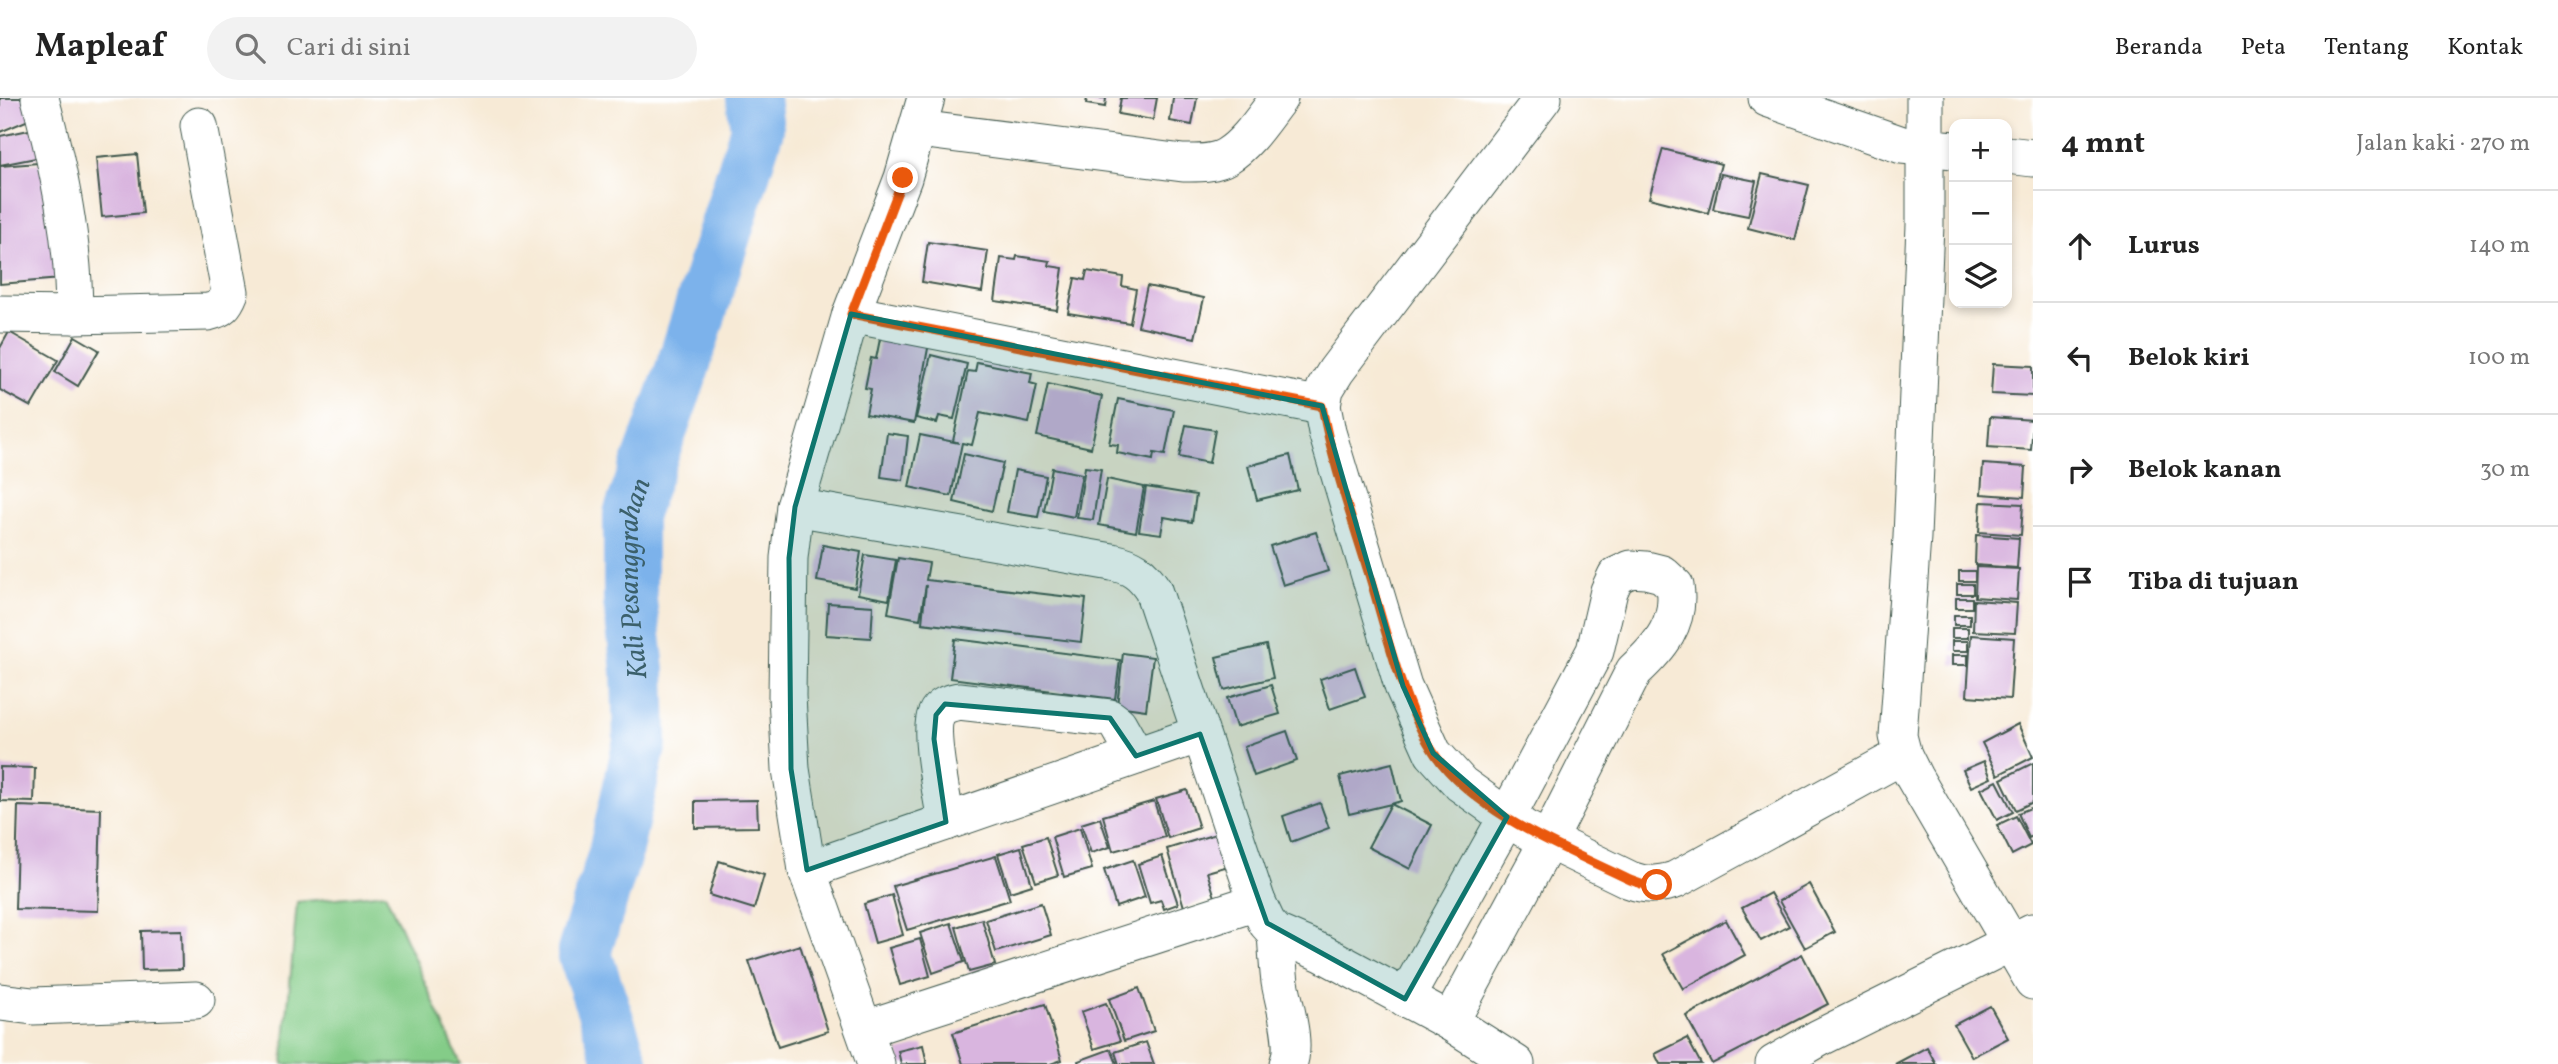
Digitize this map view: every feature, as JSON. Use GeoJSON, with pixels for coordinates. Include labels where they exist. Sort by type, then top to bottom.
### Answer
{"type":"FeatureCollection","features":[{"type":"Feature","properties":{"kind":"street"},"geometry":{"type":"LineString","coordinates":[[40,98],[72,243],[74,315]]}},
{"type":"Feature","properties":{"kind":"street"},"geometry":{"type":"LineString","coordinates":[[876,1064],[807,870],[791,769],[786,696],[789,558],[795,507],[851,314],[903,178],[923,114],[1183,163],[1207,163],[1226,157],[1242,144],[1279,98]]}},
{"type":"Feature","properties":{"kind":"street"},"geometry":{"type":"LineString","coordinates":[[1543,98],[1336,371],[1325,390],[1322,406],[1342,486],[1413,711],[1433,753],[1447,771],[1507,817],[1548,841],[1630,880],[1657,885],[1675,880],[1903,755]]}},
{"type":"Feature","properties":{"kind":"street"},"geometry":{"type":"LineString","coordinates":[[1767,98],[1902,145],[1940,149]]}},
{"type":"Feature","properties":{"kind":"street"},"geometry":{"type":"LineString","coordinates":[[1925,98],[1940,149],[1898,736],[1903,755],[1914,777],[2022,937],[2033,981]]}},
{"type":"Feature","properties":{"kind":"street"},"geometry":{"type":"LineString","coordinates":[[0,314],[208,312],[218,310],[226,304],[230,292],[199,126]]}},
{"type":"Feature","properties":{"kind":"street"},"geometry":{"type":"LineString","coordinates":[[2012,156],[2033,158]]}},
{"type":"Feature","properties":{"kind":"street"},"geometry":{"type":"LineString","coordinates":[[851,314],[1322,406]]}},
{"type":"Feature","properties":{"kind":"street"},"geometry":{"type":"LineString","coordinates":[[795,507],[1129,566],[1139,572],[1153,590],[1257,902],[1267,923],[1276,933],[1322,953],[1450,1023],[1516,1064]]}},
{"type":"Feature","properties":{"kind":"street"},"geometry":{"type":"LineString","coordinates":[[1405,999],[1507,817],[1595,651],[1609,591],[1616,576],[1631,569],[1662,574],[1675,586],[1677,600],[1670,629],[1661,644],[1634,671],[1548,841],[1450,1023]]}},
{"type":"Feature","properties":{"kind":"street"},"geometry":{"type":"LineString","coordinates":[[1595,651],[1623,669],[1634,671]]}},
{"type":"Feature","properties":{"kind":"street"},"geometry":{"type":"LineString","coordinates":[[946,822],[934,739],[936,715],[945,704],[959,701],[1110,718],[1124,732],[1136,756]]}},
{"type":"Feature","properties":{"kind":"street"},"geometry":{"type":"LineString","coordinates":[[807,870],[1200,734]]}},
{"type":"Feature","properties":{"kind":"street"},"geometry":{"type":"LineString","coordinates":[[865,1029],[1257,902]]}},
{"type":"Feature","properties":{"kind":"street"},"geometry":{"type":"LineString","coordinates":[[1276,933],[1280,983],[1291,1039],[1288,1064]]}},
{"type":"Feature","properties":{"kind":"street"},"geometry":{"type":"LineString","coordinates":[[1774,1064],[1826,1051],[2022,937]]}},
{"type":"Feature","properties":{"kind":"street"},"geometry":{"type":"LineString","coordinates":[[0,1002],[33,1006],[195,1000]]}},
{"type":"Feature","properties":{"kind":"highlighted area"},"geometry":{"type":"Polygon","coordinates":[[[851,314],[1322,406],[1403,686],[1433,753],[1507,817],[1405,999],[1267,923],[1200,734],[1136,756],[1110,718],[945,704],[936,715],[934,739],[946,822],[807,870],[791,769],[789,558],[795,507],[851,314]]]}},
{"type":"Feature","properties":{"kind":"green space"},"geometry":{"type":"Polygon","coordinates":[[[385,893],[461,1064],[283,1064],[297,902],[385,893]]]}},
{"type":"Feature","properties":{"kind":"building"},"geometry":{"type":"Polygon","coordinates":[[[0,98],[36,98],[43,114],[0,132],[0,98]]]}},
{"type":"Feature","properties":{"kind":"building"},"geometry":{"type":"Polygon","coordinates":[[[1087,98],[1106,98],[1105,107],[1086,104],[1087,98]]]}},
{"type":"Feature","properties":{"kind":"building"},"geometry":{"type":"Polygon","coordinates":[[[1121,98],[1157,98],[1153,120],[1118,114],[1121,98]]]}},
{"type":"Feature","properties":{"kind":"building"},"geometry":{"type":"Polygon","coordinates":[[[1173,98],[1197,98],[1192,125],[1170,121],[1173,98]]]}},
{"type":"Feature","properties":{"kind":"building"},"geometry":{"type":"Polygon","coordinates":[[[34,129],[41,157],[0,165],[0,136],[34,129]]]}},
{"type":"Feature","properties":{"kind":"building"},"geometry":{"type":"Polygon","coordinates":[[[1663,149],[1721,164],[1708,213],[1649,198],[1663,149]]]}},
{"type":"Feature","properties":{"kind":"building"},"geometry":{"type":"Polygon","coordinates":[[[137,154],[143,213],[102,217],[96,158],[137,154]]]}},
{"type":"Feature","properties":{"kind":"building"},"geometry":{"type":"Polygon","coordinates":[[[51,162],[61,279],[0,284],[0,166],[51,162]]]}},
{"type":"Feature","properties":{"kind":"building"},"geometry":{"type":"Polygon","coordinates":[[[1721,174],[1756,181],[1748,216],[1713,209],[1721,174]]]}},
{"type":"Feature","properties":{"kind":"building"},"geometry":{"type":"Polygon","coordinates":[[[1762,174],[1809,185],[1795,240],[1748,228],[1762,174]]]}},
{"type":"Feature","properties":{"kind":"building"},"geometry":{"type":"Polygon","coordinates":[[[928,242],[988,251],[982,292],[922,282],[928,242]]]}},
{"type":"Feature","properties":{"kind":"building"},"geometry":{"type":"Polygon","coordinates":[[[1017,256],[1050,261],[1049,266],[1063,268],[1057,310],[995,301],[1001,258],[1016,260],[1017,256]]]}},
{"type":"Feature","properties":{"kind":"building"},"geometry":{"type":"Polygon","coordinates":[[[1087,271],[1123,277],[1122,286],[1136,289],[1130,323],[1068,313],[1075,278],[1085,280],[1087,271]]]}},
{"type":"Feature","properties":{"kind":"building"},"geometry":{"type":"Polygon","coordinates":[[[1147,286],[1204,298],[1195,338],[1138,326],[1147,286]]]}},
{"type":"Feature","properties":{"kind":"building"},"geometry":{"type":"Polygon","coordinates":[[[9,332],[58,360],[31,407],[0,390],[0,348],[9,332]]]}},
{"type":"Feature","properties":{"kind":"building"},"geometry":{"type":"Polygon","coordinates":[[[881,334],[929,343],[914,423],[866,414],[871,389],[865,388],[871,358],[876,359],[881,334]]]}},
{"type":"Feature","properties":{"kind":"building"},"geometry":{"type":"Polygon","coordinates":[[[75,336],[99,350],[78,386],[55,372],[75,336]]]}},
{"type":"Feature","properties":{"kind":"building"},"geometry":{"type":"Polygon","coordinates":[[[931,355],[967,364],[954,419],[939,416],[937,423],[916,418],[931,355]]]}},
{"type":"Feature","properties":{"kind":"building"},"geometry":{"type":"Polygon","coordinates":[[[977,362],[1032,373],[1030,383],[1037,385],[1029,423],[980,413],[972,445],[962,443],[951,496],[909,487],[920,435],[959,443],[953,441],[968,371],[975,372],[977,362]]]}},
{"type":"Feature","properties":{"kind":"building"},"geometry":{"type":"Polygon","coordinates":[[[1993,364],[2033,366],[2033,396],[1991,394],[1993,364]]]}},
{"type":"Feature","properties":{"kind":"building"},"geometry":{"type":"Polygon","coordinates":[[[1048,384],[1102,396],[1091,448],[1037,436],[1048,384]]]}},
{"type":"Feature","properties":{"kind":"building"},"geometry":{"type":"Polygon","coordinates":[[[1118,399],[1174,410],[1165,455],[1154,453],[1153,460],[1117,453],[1118,445],[1109,444],[1118,399]]]}},
{"type":"Feature","properties":{"kind":"building"},"geometry":{"type":"Polygon","coordinates":[[[1990,417],[2033,420],[2031,450],[1988,447],[1990,417]]]}},
{"type":"Feature","properties":{"kind":"building"},"geometry":{"type":"Polygon","coordinates":[[[1186,425],[1215,430],[1209,463],[1179,457],[1186,425]]]}},
{"type":"Feature","properties":{"kind":"building"},"geometry":{"type":"Polygon","coordinates":[[[887,433],[908,436],[903,480],[881,477],[887,433]]]}},
{"type":"Feature","properties":{"kind":"building"},"geometry":{"type":"Polygon","coordinates":[[[964,454],[1003,463],[992,511],[954,502],[964,454]]]}},
{"type":"Feature","properties":{"kind":"building"},"geometry":{"type":"Polygon","coordinates":[[[1290,455],[1298,490],[1257,500],[1248,466],[1290,455]]]}},
{"type":"Feature","properties":{"kind":"building"},"geometry":{"type":"Polygon","coordinates":[[[1983,464],[2026,467],[2024,497],[1981,494],[1983,464]]]}},
{"type":"Feature","properties":{"kind":"building"},"geometry":{"type":"Polygon","coordinates":[[[1085,467],[1101,469],[1093,520],[1077,518],[1085,467]]]}},
{"type":"Feature","properties":{"kind":"building"},"geometry":{"type":"Polygon","coordinates":[[[1052,468],[1082,474],[1074,517],[1044,511],[1052,468]]]}},
{"type":"Feature","properties":{"kind":"building"},"geometry":{"type":"Polygon","coordinates":[[[1015,470],[1046,476],[1038,517],[1007,512],[1015,470]]]}},
{"type":"Feature","properties":{"kind":"building"},"geometry":{"type":"Polygon","coordinates":[[[1107,479],[1144,487],[1136,532],[1099,525],[1107,479]]]}},
{"type":"Feature","properties":{"kind":"building"},"geometry":{"type":"Polygon","coordinates":[[[1146,487],[1196,495],[1192,522],[1164,517],[1161,534],[1139,531],[1146,487]]]}},
{"type":"Feature","properties":{"kind":"building"},"geometry":{"type":"Polygon","coordinates":[[[1981,502],[2023,504],[2021,535],[1979,532],[1981,502]]]}},
{"type":"Feature","properties":{"kind":"building"},"geometry":{"type":"Polygon","coordinates":[[[1316,532],[1328,571],[1283,585],[1270,546],[1316,532]]]}},
{"type":"Feature","properties":{"kind":"building"},"geometry":{"type":"Polygon","coordinates":[[[1976,535],[2019,538],[2017,568],[1975,565],[1976,535]]]}},
{"type":"Feature","properties":{"kind":"building"},"geometry":{"type":"Polygon","coordinates":[[[823,545],[861,552],[855,588],[817,581],[823,545]]]}},
{"type":"Feature","properties":{"kind":"building"},"geometry":{"type":"Polygon","coordinates":[[[865,555],[896,560],[889,600],[858,594],[865,555]]]}},
{"type":"Feature","properties":{"kind":"building"},"geometry":{"type":"Polygon","coordinates":[[[898,558],[929,563],[926,580],[1086,599],[1081,642],[922,623],[926,585],[920,619],[888,613],[898,558]]]}},
{"type":"Feature","properties":{"kind":"building"},"geometry":{"type":"Polygon","coordinates":[[[1976,567],[2019,569],[2017,600],[1975,597],[1976,567]]]}},
{"type":"Feature","properties":{"kind":"building"},"geometry":{"type":"Polygon","coordinates":[[[1959,571],[1975,571],[1975,581],[1959,581],[1959,571]]]}},
{"type":"Feature","properties":{"kind":"building"},"geometry":{"type":"Polygon","coordinates":[[[1957,584],[1973,584],[1973,594],[1957,594],[1957,584]]]}},
{"type":"Feature","properties":{"kind":"building"},"geometry":{"type":"Polygon","coordinates":[[[1956,598],[1972,598],[1972,608],[1956,608],[1956,598]]]}},
{"type":"Feature","properties":{"kind":"building"},"geometry":{"type":"Polygon","coordinates":[[[1974,600],[2017,603],[2015,633],[1973,631],[1974,600]]]}},
{"type":"Feature","properties":{"kind":"building"},"geometry":{"type":"Polygon","coordinates":[[[828,603],[873,606],[871,638],[826,635],[828,603]]]}},
{"type":"Feature","properties":{"kind":"building"},"geometry":{"type":"Polygon","coordinates":[[[1954,615],[1970,615],[1970,625],[1954,625],[1954,615]]]}},
{"type":"Feature","properties":{"kind":"building"},"geometry":{"type":"Polygon","coordinates":[[[1952,628],[1968,628],[1968,638],[1952,638],[1952,628]]]}},
{"type":"Feature","properties":{"kind":"building"},"geometry":{"type":"Polygon","coordinates":[[[1971,635],[2014,638],[2010,699],[1967,696],[1971,635]]]}},
{"type":"Feature","properties":{"kind":"building"},"geometry":{"type":"Polygon","coordinates":[[[955,639],[1120,660],[1115,699],[950,678],[955,639]]]}},
{"type":"Feature","properties":{"kind":"building"},"geometry":{"type":"Polygon","coordinates":[[[1952,641],[1968,641],[1968,651],[1952,651],[1952,641]]]}},
{"type":"Feature","properties":{"kind":"building"},"geometry":{"type":"Polygon","coordinates":[[[1266,645],[1273,678],[1224,690],[1216,657],[1266,645]]]}},
{"type":"Feature","properties":{"kind":"building"},"geometry":{"type":"Polygon","coordinates":[[[1123,653],[1153,657],[1146,710],[1117,706],[1123,653]]]}},
{"type":"Feature","properties":{"kind":"building"},"geometry":{"type":"Polygon","coordinates":[[[1952,655],[1968,655],[1968,665],[1952,665],[1952,655]]]}},
{"type":"Feature","properties":{"kind":"building"},"geometry":{"type":"Polygon","coordinates":[[[1355,667],[1365,697],[1330,709],[1320,679],[1355,667]]]}},
{"type":"Feature","properties":{"kind":"building"},"geometry":{"type":"Polygon","coordinates":[[[1271,685],[1280,714],[1236,727],[1227,698],[1271,685]]]}},
{"type":"Feature","properties":{"kind":"building"},"geometry":{"type":"Polygon","coordinates":[[[2018,724],[2033,757],[1998,775],[1982,743],[2018,724]]]}},
{"type":"Feature","properties":{"kind":"building"},"geometry":{"type":"Polygon","coordinates":[[[1287,731],[1297,761],[1254,776],[1244,746],[1287,731]]]}},
{"type":"Feature","properties":{"kind":"building"},"geometry":{"type":"Polygon","coordinates":[[[1984,761],[1991,778],[1971,787],[1963,770],[1984,761]]]}},
{"type":"Feature","properties":{"kind":"building"},"geometry":{"type":"Polygon","coordinates":[[[1392,763],[1401,801],[1349,814],[1340,776],[1392,763]]]}},
{"type":"Feature","properties":{"kind":"building"},"geometry":{"type":"Polygon","coordinates":[[[2033,763],[2033,802],[2016,810],[2001,779],[2033,763]]]}},
{"type":"Feature","properties":{"kind":"building"},"geometry":{"type":"Polygon","coordinates":[[[0,767],[35,768],[34,802],[0,801],[0,767]]]}},
{"type":"Feature","properties":{"kind":"building"},"geometry":{"type":"Polygon","coordinates":[[[1997,781],[2013,812],[1997,820],[1981,789],[1997,781]]]}},
{"type":"Feature","properties":{"kind":"building"},"geometry":{"type":"Polygon","coordinates":[[[1187,790],[1199,828],[1168,838],[1156,799],[1187,790]]]}},
{"type":"Feature","properties":{"kind":"building"},"geometry":{"type":"Polygon","coordinates":[[[757,800],[758,827],[695,828],[695,801],[757,800]]]}},
{"type":"Feature","properties":{"kind":"building"},"geometry":{"type":"Polygon","coordinates":[[[1154,801],[1165,837],[1113,851],[1103,816],[1154,801]]]}},
{"type":"Feature","properties":{"kind":"building"},"geometry":{"type":"Polygon","coordinates":[[[1320,803],[1329,828],[1291,842],[1283,816],[1320,803]]]}},
{"type":"Feature","properties":{"kind":"building"},"geometry":{"type":"Polygon","coordinates":[[[1391,804],[1432,825],[1410,869],[1368,847],[1391,804]]]}},
{"type":"Feature","properties":{"kind":"building"},"geometry":{"type":"Polygon","coordinates":[[[18,806],[101,809],[98,911],[15,909],[18,806]]]}},
{"type":"Feature","properties":{"kind":"building"},"geometry":{"type":"Polygon","coordinates":[[[2033,807],[2033,836],[2029,838],[2018,813],[2033,807]]]}},
{"type":"Feature","properties":{"kind":"building"},"geometry":{"type":"Polygon","coordinates":[[[2016,816],[2031,845],[2012,855],[1997,825],[2016,816]]]}},
{"type":"Feature","properties":{"kind":"building"},"geometry":{"type":"Polygon","coordinates":[[[1100,818],[1110,847],[1091,853],[1081,824],[1100,818]]]}},
{"type":"Feature","properties":{"kind":"building"},"geometry":{"type":"Polygon","coordinates":[[[1080,828],[1092,869],[1064,877],[1052,837],[1080,828]]]}},
{"type":"Feature","properties":{"kind":"building"},"geometry":{"type":"Polygon","coordinates":[[[1222,832],[1232,865],[1207,872],[1215,897],[1184,907],[1167,849],[1222,832]]]}},
{"type":"Feature","properties":{"kind":"building"},"geometry":{"type":"Polygon","coordinates":[[[1046,837],[1058,875],[1036,882],[1023,844],[1046,837]]]}},
{"type":"Feature","properties":{"kind":"building"},"geometry":{"type":"Polygon","coordinates":[[[1021,847],[1032,885],[1010,892],[998,854],[1021,847]]]}},
{"type":"Feature","properties":{"kind":"building"},"geometry":{"type":"Polygon","coordinates":[[[996,856],[1010,900],[907,930],[893,886],[996,856]]]}},
{"type":"Feature","properties":{"kind":"building"},"geometry":{"type":"Polygon","coordinates":[[[1162,856],[1178,904],[1164,909],[1161,900],[1150,903],[1138,864],[1162,856]]]}},
{"type":"Feature","properties":{"kind":"building"},"geometry":{"type":"Polygon","coordinates":[[[1133,860],[1145,897],[1116,907],[1104,870],[1133,860]]]}},
{"type":"Feature","properties":{"kind":"building"},"geometry":{"type":"Polygon","coordinates":[[[719,861],[764,875],[754,909],[709,895],[719,861]]]}},
{"type":"Feature","properties":{"kind":"building"},"geometry":{"type":"Polygon","coordinates":[[[1809,884],[1835,932],[1805,948],[1779,901],[1809,884]]]}},
{"type":"Feature","properties":{"kind":"building"},"geometry":{"type":"Polygon","coordinates":[[[1770,893],[1789,926],[1761,941],[1742,908],[1770,893]]]}},
{"type":"Feature","properties":{"kind":"building"},"geometry":{"type":"Polygon","coordinates":[[[892,895],[903,935],[875,943],[864,904],[892,895]]]}},
{"type":"Feature","properties":{"kind":"building"},"geometry":{"type":"Polygon","coordinates":[[[1041,903],[1051,935],[996,952],[986,920],[1041,903]]]}},
{"type":"Feature","properties":{"kind":"building"},"geometry":{"type":"Polygon","coordinates":[[[982,919],[995,965],[969,972],[956,927],[982,919]]]}},
{"type":"Feature","properties":{"kind":"building"},"geometry":{"type":"Polygon","coordinates":[[[1726,920],[1745,955],[1683,989],[1663,954],[1726,920]]]}},
{"type":"Feature","properties":{"kind":"building"},"geometry":{"type":"Polygon","coordinates":[[[951,923],[964,962],[933,973],[920,933],[951,923]]]}},
{"type":"Feature","properties":{"kind":"building"},"geometry":{"type":"Polygon","coordinates":[[[181,930],[182,969],[142,970],[141,931],[181,930]]]}},
{"type":"Feature","properties":{"kind":"building"},"geometry":{"type":"Polygon","coordinates":[[[920,939],[930,976],[900,985],[889,948],[920,939]]]}},
{"type":"Feature","properties":{"kind":"building"},"geometry":{"type":"Polygon","coordinates":[[[800,945],[828,1031],[778,1047],[749,961],[800,945]]]}},
{"type":"Feature","properties":{"kind":"building"},"geometry":{"type":"Polygon","coordinates":[[[1802,954],[1828,1004],[1712,1064],[1686,1016],[1802,954]]]}},
{"type":"Feature","properties":{"kind":"building"},"geometry":{"type":"Polygon","coordinates":[[[1139,988],[1154,1031],[1124,1041],[1109,999],[1139,988]]]}},
{"type":"Feature","properties":{"kind":"building"},"geometry":{"type":"Polygon","coordinates":[[[1106,1003],[1120,1041],[1094,1049],[1081,1012],[1106,1003]]]}},
{"type":"Feature","properties":{"kind":"building"},"geometry":{"type":"Polygon","coordinates":[[[1045,1004],[1062,1060],[1050,1064],[963,1064],[953,1033],[1045,1004]]]}},
{"type":"Feature","properties":{"kind":"building"},"geometry":{"type":"Polygon","coordinates":[[[1990,1006],[2008,1038],[1972,1057],[1954,1025],[1990,1006]]]}},
{"type":"Feature","properties":{"kind":"building"},"geometry":{"type":"Polygon","coordinates":[[[1687,1038],[1701,1064],[1660,1064],[1655,1054],[1687,1038]]]}},
{"type":"Feature","properties":{"kind":"building"},"geometry":{"type":"Polygon","coordinates":[[[1146,1042],[1154,1064],[1119,1064],[1115,1052],[1146,1042]]]}},
{"type":"Feature","properties":{"kind":"building"},"geometry":{"type":"Polygon","coordinates":[[[923,1045],[927,1064],[901,1064],[898,1051],[923,1045]]]}},
{"type":"Feature","properties":{"kind":"building"},"geometry":{"type":"Polygon","coordinates":[[[1927,1047],[1936,1064],[1895,1064],[1927,1047]]]}},
{"type":"Feature","properties":{"kind":"building"},"geometry":{"type":"Polygon","coordinates":[[[1111,1049],[1117,1064],[1079,1064],[1078,1061],[1111,1049]]]}},
{"type":"Feature","properties":{"kind":"waterway","name":"Kali Pesanggrahan"},"geometry":{"type":"LineString","coordinates":[[622,1064],[584,952],[614,857],[640,742],[638,670],[630,601],[630,515],[680,376],[757,129],[753,98]]}},
{"type":"Feature","properties":{"kind":"route"},"geometry":{"type":"LineString","coordinates":[[903,178],[851,314],[1322,406],[1342,486],[1404,686],[1433,753],[1461,784],[1525,829],[1630,880],[1657,885]]}}]}
